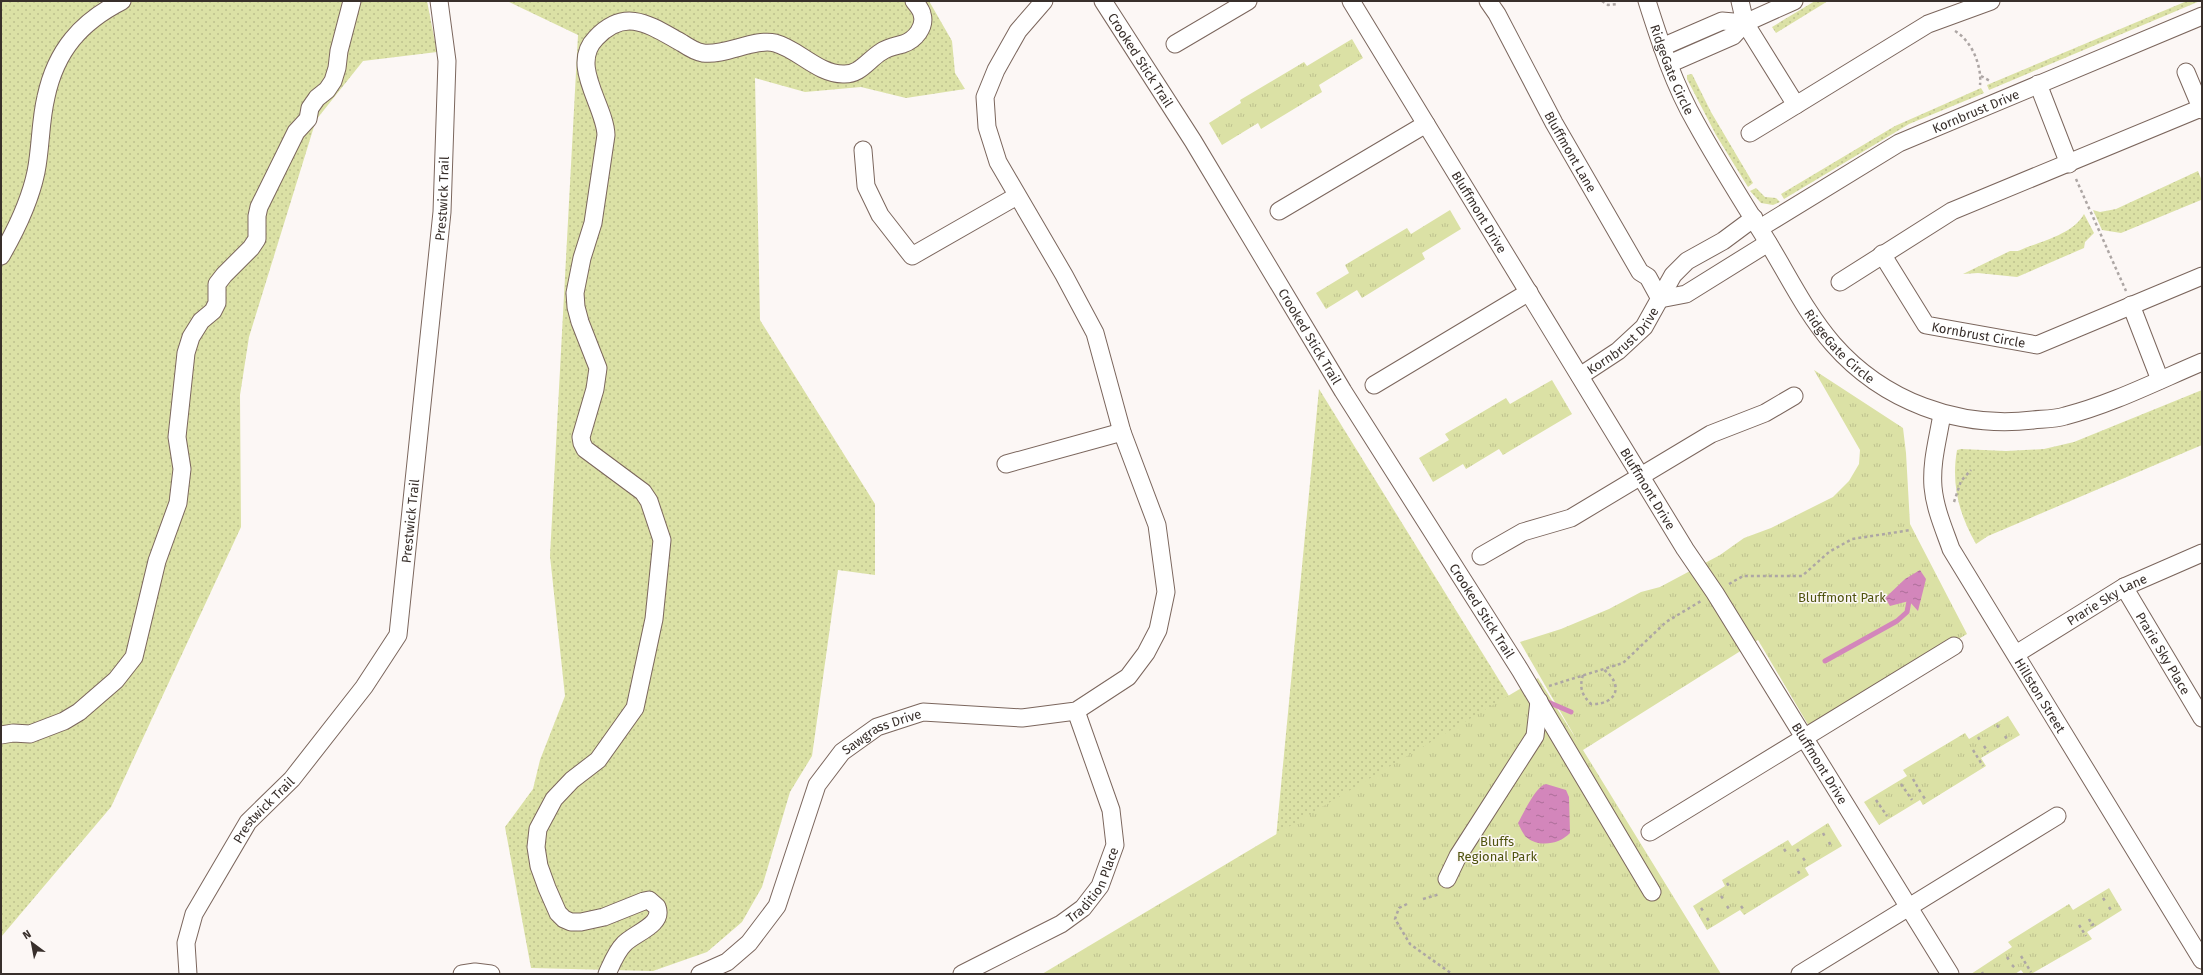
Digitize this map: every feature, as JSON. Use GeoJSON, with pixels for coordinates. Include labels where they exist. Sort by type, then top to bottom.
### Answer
{"type":"FeatureCollection","features":[{"type":"Feature","properties":{"kind":"street"},"geometry":{"type":"LineString","coordinates":[[1,256],[21,217],[33,182],[39,156],[46,97],[60,59],[73,37],[86,23],[100,13],[122,1]]}},
{"type":"Feature","properties":{"kind":"street"},"geometry":{"type":"LineString","coordinates":[[1,735],[30,734],[64,721],[79,712],[116,680],[134,656],[157,561],[178,502],[182,469],[178,437],[184,364],[189,342],[201,321],[213,311],[217,303],[218,284],[224,275],[251,248],[257,239],[257,216],[259,207],[296,132],[308,119],[310,108],[317,98],[327,90],[333,81],[352,1]]}},
{"type":"Feature","properties":{"kind":"street","name":"Prestwick Trail"},"geometry":{"type":"LineString","coordinates":[[188,974],[186,943],[194,914],[248,822],[292,779],[364,688],[398,635],[442,212],[447,62],[439,1]]}},
{"type":"Feature","properties":{"kind":"street"},"geometry":{"type":"LineString","coordinates":[[607,974],[617,953],[623,945],[630,938],[654,923],[658,917],[657,907],[650,900],[604,917],[581,922],[571,922],[564,919],[558,913],[547,888],[539,866],[536,847],[538,829],[554,799],[564,788],[598,760],[635,708],[654,619],[662,540],[649,501],[643,492],[585,449],[581,437],[595,389],[598,368],[580,322],[576,307],[575,293],[582,258],[593,223],[606,135],[606,125],[587,75],[588,49],[595,38],[606,30],[630,19],[645,23],[702,53],[714,54],[773,43],[835,73],[851,73],[859,70],[880,52],[905,44],[920,31],[923,21],[922,13],[914,1]]}},
{"type":"Feature","properties":{"kind":"street"},"geometry":{"type":"LineString","coordinates":[[1006,464],[1122,432],[1095,333],[1064,275],[998,162],[987,127],[985,97],[996,70],[1018,31],[1044,1]]}},
{"type":"Feature","properties":{"kind":"street","name":"Crooked Stick Trail"},"geometry":{"type":"LineString","coordinates":[[1103,1],[1193,141],[1343,391],[1520,670],[1618,832],[1625,849],[1652,892]]}},
{"type":"Feature","properties":{"kind":"street"},"geometry":{"type":"LineString","coordinates":[[1175,44],[1248,1]]}},
{"type":"Feature","properties":{"kind":"street","name":"Bluffmont Drive"},"geometry":{"type":"LineString","coordinates":[[1351,1],[1640,476],[1950,974]]}},
{"type":"Feature","properties":{"kind":"street","name":"Bluffmont Lane"},"geometry":{"type":"LineString","coordinates":[[1488,1],[1497,14],[1554,123],[1640,272],[1648,277],[1660,299]]}},
{"type":"Feature","properties":{"kind":"street","name":"RidgeGate Circle"},"geometry":{"type":"LineString","coordinates":[[1647,1],[1662,47],[1695,122],[1768,243],[1832,343],[1854,365],[1889,391],[1923,408],[1942,414],[1973,421],[2006,424],[2063,417],[2095,407],[2202,362]]}},
{"type":"Feature","properties":{"kind":"street"},"geometry":{"type":"LineString","coordinates":[[1740,1],[1745,23],[1796,105]]}},
{"type":"Feature","properties":{"kind":"street"},"geometry":{"type":"LineString","coordinates":[[1669,64],[1733,36],[1745,23],[1794,1]]}},
{"type":"Feature","properties":{"kind":"street"},"geometry":{"type":"LineString","coordinates":[[1750,134],[1928,24],[1990,1]]}},
{"type":"Feature","properties":{"kind":"street","name":"Kornbrust Drive"},"geometry":{"type":"LineString","coordinates":[[1580,376],[1618,351],[1644,327],[1673,275],[1687,261],[1899,143],[2202,16]]}},
{"type":"Feature","properties":{"kind":"street"},"geometry":{"type":"LineString","coordinates":[[1662,47],[1722,21],[1745,23]]}},
{"type":"Feature","properties":{"kind":"street"},"geometry":{"type":"LineString","coordinates":[[1840,282],[1952,211],[2202,109],[2186,72]]}},
{"type":"Feature","properties":{"kind":"street"},"geometry":{"type":"LineString","coordinates":[[2038,84],[2069,164]]}},
{"type":"Feature","properties":{"kind":"street"},"geometry":{"type":"LineString","coordinates":[[1279,211],[1426,124]]}},
{"type":"Feature","properties":{"kind":"street"},"geometry":{"type":"LineString","coordinates":[[863,150],[866,186],[880,214],[912,256],[1017,196]]}},
{"type":"Feature","properties":{"kind":"street","name":"Kornbrust Drive"},"geometry":{"type":"LineString","coordinates":[[1660,299],[1686,294],[1768,243]]}},
{"type":"Feature","properties":{"kind":"street","name":"Kornbrust Circle"},"geometry":{"type":"LineString","coordinates":[[1882,254],[1926,325],[2037,345],[2131,304],[2202,276]]}},
{"type":"Feature","properties":{"kind":"street"},"geometry":{"type":"LineString","coordinates":[[1374,385],[1528,292]]}},
{"type":"Feature","properties":{"kind":"street"},"geometry":{"type":"LineString","coordinates":[[2131,304],[2160,380]]}},
{"type":"Feature","properties":{"kind":"street"},"geometry":{"type":"LineString","coordinates":[[1481,556],[1523,532],[1571,518],[1711,434],[1765,413],[1794,396]]}},
{"type":"Feature","properties":{"kind":"street","name":"Hillston Street"},"geometry":{"type":"LineString","coordinates":[[1942,414],[1934,452],[1933,487],[1939,517],[1952,549],[2202,960]]}},
{"type":"Feature","properties":{"kind":"street","name":"Sawgrass Drive"},"geometry":{"type":"LineString","coordinates":[[700,974],[727,962],[749,943],[777,906],[817,785],[842,752],[871,731],[877,727],[923,712],[1022,718],[1076,712],[1128,677],[1146,652],[1158,630],[1166,592],[1157,525],[1122,432]]}},
{"type":"Feature","properties":{"kind":"street","name":"Prarie Sky Lane"},"geometry":{"type":"LineString","coordinates":[[2016,654],[2124,588],[2202,553]]}},
{"type":"Feature","properties":{"kind":"street","name":"Prarie Sky Place"},"geometry":{"type":"LineString","coordinates":[[2124,588],[2202,718]]}},
{"type":"Feature","properties":{"kind":"street"},"geometry":{"type":"LineString","coordinates":[[1650,832],[1954,646]]}},
{"type":"Feature","properties":{"kind":"street"},"geometry":{"type":"LineString","coordinates":[[1445,886],[1458,856],[1535,736],[1539,702]]}},
{"type":"Feature","properties":{"kind":"street","name":"Tradition Place"},"geometry":{"type":"LineString","coordinates":[[962,974],[1061,924],[1083,908],[1100,886],[1115,846],[1111,810],[1076,712]]}},
{"type":"Feature","properties":{"kind":"street"},"geometry":{"type":"LineString","coordinates":[[1800,974],[2057,816]]}},
{"type":"Feature","properties":{"kind":"street"},"geometry":{"type":"LineString","coordinates":[[462,974],[475,972],[491,974]]}},
{"type":"Feature","properties":{"kind":"path"},"geometry":{"type":"LineString","coordinates":[[1602,1],[1608,5],[1618,4]]}},
{"type":"Feature","properties":{"kind":"path"},"geometry":{"type":"LineString","coordinates":[[1938,21],[1964,36],[1976,60],[1981,76],[1980,85]]}},
{"type":"Feature","properties":{"kind":"path"},"geometry":{"type":"LineString","coordinates":[[1981,76],[1990,81]]}},
{"type":"Feature","properties":{"kind":"path"},"geometry":{"type":"LineString","coordinates":[[2069,164],[2131,304]]}},
{"type":"Feature","properties":{"kind":"path"},"geometry":{"type":"LineString","coordinates":[[1954,502],[1961,481],[1971,470]]}},
{"type":"Feature","properties":{"kind":"path"},"geometry":{"type":"LineString","coordinates":[[1583,675],[1580,683],[1582,695],[1591,704],[1602,704],[1611,700],[1616,685],[1612,676],[1602,669]]}},
{"type":"Feature","properties":{"kind":"path"},"geometry":{"type":"LineString","coordinates":[[1997,725],[2000,730]]}},
{"type":"Feature","properties":{"kind":"path"},"geometry":{"type":"LineString","coordinates":[[1978,736],[1981,742]]}},
{"type":"Feature","properties":{"kind":"path"},"geometry":{"type":"LineString","coordinates":[[2005,736],[2008,741]]}},
{"type":"Feature","properties":{"kind":"path"},"geometry":{"type":"LineString","coordinates":[[1984,746],[1988,752]]}},
{"type":"Feature","properties":{"kind":"path"},"geometry":{"type":"LineString","coordinates":[[1972,750],[1983,766]]}},
{"type":"Feature","properties":{"kind":"path"},"geometry":{"type":"LineString","coordinates":[[1913,779],[1921,793]]}},
{"type":"Feature","properties":{"kind":"path"},"geometry":{"type":"LineString","coordinates":[[1901,784],[1912,800]]}},
{"type":"Feature","properties":{"kind":"path"},"geometry":{"type":"LineString","coordinates":[[1923,796],[1926,800]]}},
{"type":"Feature","properties":{"kind":"path"},"geometry":{"type":"LineString","coordinates":[[1876,800],[1887,816]]}},
{"type":"Feature","properties":{"kind":"path"},"geometry":{"type":"LineString","coordinates":[[1823,833],[1825,837]]}},
{"type":"Feature","properties":{"kind":"path"},"geometry":{"type":"LineString","coordinates":[[1829,842],[1831,846]]}},
{"type":"Feature","properties":{"kind":"path"},"geometry":{"type":"LineString","coordinates":[[1797,849],[1800,853]]}},
{"type":"Feature","properties":{"kind":"path"},"geometry":{"type":"LineString","coordinates":[[1803,858],[1806,862]]}},
{"type":"Feature","properties":{"kind":"path"},"geometry":{"type":"LineString","coordinates":[[1798,871],[1800,875]]}},
{"type":"Feature","properties":{"kind":"path"},"geometry":{"type":"LineString","coordinates":[[1727,883],[1730,888]]}},
{"type":"Feature","properties":{"kind":"path"},"geometry":{"type":"LineString","coordinates":[[1423,899],[1445,886]]}},
{"type":"Feature","properties":{"kind":"path"},"geometry":{"type":"LineString","coordinates":[[1721,896],[1724,900]]}},
{"type":"Feature","properties":{"kind":"path"},"geometry":{"type":"LineString","coordinates":[[1407,904],[1399,908],[1395,919],[1410,944],[1452,974]]}},
{"type":"Feature","properties":{"kind":"path"},"geometry":{"type":"LineString","coordinates":[[1742,906],[1744,910]]}},
{"type":"Feature","properties":{"kind":"path"},"geometry":{"type":"LineString","coordinates":[[2109,907],[2112,912]]}},
{"type":"Feature","properties":{"kind":"path"},"geometry":{"type":"LineString","coordinates":[[1701,908],[1704,912]]}},
{"type":"Feature","properties":{"kind":"path"},"geometry":{"type":"LineString","coordinates":[[2089,919],[2092,925],[2096,923]]}},
{"type":"Feature","properties":{"kind":"path"},"geometry":{"type":"LineString","coordinates":[[2079,925],[2086,936]]}},
{"type":"Feature","properties":{"kind":"path"},"geometry":{"type":"LineString","coordinates":[[2021,956],[2031,972]]}},
{"type":"Feature","properties":{"kind":"path"},"geometry":{"type":"LineString","coordinates":[[2007,957],[2010,960]]}},
{"type":"Feature","properties":{"kind":"path"},"geometry":{"type":"LineString","coordinates":[[2012,965],[2015,968]]}},
{"type":"Feature","properties":{"kind":"green space"},"geometry":{"type":"Polygon","coordinates":[[[1,1],[427,1],[437,52],[363,61],[316,120],[249,337],[240,395],[241,527],[111,807],[1,937],[1,1]]]}},
{"type":"Feature","properties":{"kind":"green space"},"geometry":{"type":"Polygon","coordinates":[[[507,1],[929,1],[952,41],[955,73],[965,89],[906,98],[861,87],[805,92],[755,78],[760,320],[875,504],[875,575],[838,570],[812,756],[790,792],[762,887],[742,922],[707,952],[653,971],[531,968],[505,827],[533,789],[540,760],[565,696],[550,556],[578,35],[507,1]]]}},
{"type":"Feature","properties":{"kind":"green space"},"geometry":{"type":"Polygon","coordinates":[[[1815,1],[1828,1],[1776,33],[1772,27],[1815,1]]]}},
{"type":"Feature","properties":{"kind":"green space"},"geometry":{"type":"Polygon","coordinates":[[[2187,1],[2200,1],[1989,90],[1987,85],[2187,1]]]}},
{"type":"Feature","properties":{"kind":"green space"},"geometry":{"type":"Polygon","coordinates":[[[1352,39],[1363,58],[1319,85],[1322,92],[1261,129],[1258,123],[1222,145],[1209,123],[1241,103],[1240,100],[1304,62],[1307,66],[1352,39]]]}},
{"type":"Feature","properties":{"kind":"green space"},"geometry":{"type":"Polygon","coordinates":[[[1692,74],[1711,112],[1753,183],[1748,187],[1716,135],[1687,79],[1687,75],[1692,74]]]}},
{"type":"Feature","properties":{"kind":"green space"},"geometry":{"type":"Polygon","coordinates":[[[1981,88],[1984,93],[1909,124],[1784,199],[1781,194],[1895,126],[1981,88]]]}},
{"type":"Feature","properties":{"kind":"green space"},"geometry":{"type":"Polygon","coordinates":[[[2198,171],[2202,181],[2201,200],[2121,233],[2102,230],[2093,210],[2100,212],[2116,209],[2198,171]]]}},
{"type":"Feature","properties":{"kind":"green space"},"geometry":{"type":"Polygon","coordinates":[[[1756,188],[1765,197],[1776,198],[1780,202],[1773,205],[1761,203],[1750,191],[1756,188]]]}},
{"type":"Feature","properties":{"kind":"green space"},"geometry":{"type":"Polygon","coordinates":[[[1450,210],[1461,229],[1422,253],[1425,259],[1362,298],[1357,290],[1326,309],[1316,293],[1349,273],[1345,265],[1407,228],[1411,234],[1450,210]]]}},
{"type":"Feature","properties":{"kind":"green space"},"geometry":{"type":"Polygon","coordinates":[[[2084,214],[2094,233],[2085,242],[2084,248],[2017,277],[1978,273],[1963,274],[2010,251],[2018,251],[2064,233],[2079,221],[2084,214]]]}},
{"type":"Feature","properties":{"kind":"green space","name":"Bluffs Regional Park"},"geometry":{"type":"Polygon","coordinates":[[[1814,370],[1903,428],[1910,524],[1967,634],[1810,728],[1758,640],[1583,750],[1721,974],[1042,974],[1538,678],[1578,742],[1520,642],[1561,629],[1609,609],[1641,592],[1660,587],[1720,555],[1744,538],[1771,528],[1833,497],[1849,481],[1859,464],[1860,450],[1814,370]]]}},
{"type":"Feature","properties":{"kind":"green space"},"geometry":{"type":"Polygon","coordinates":[[[1552,380],[1572,414],[1503,455],[1499,449],[1466,469],[1463,464],[1433,482],[1419,458],[1449,440],[1445,434],[1506,398],[1510,404],[1552,380]]]}},
{"type":"Feature","properties":{"kind":"green space"},"geometry":{"type":"Polygon","coordinates":[[[1319,389],[1509,696],[1276,838],[1319,389]]]}},
{"type":"Feature","properties":{"kind":"green space"},"geometry":{"type":"Polygon","coordinates":[[[2202,390],[2202,445],[1988,536],[1976,544],[1965,522],[1958,499],[1955,475],[1957,450],[2006,451],[2044,449],[2074,442],[2202,390]]]}},
{"type":"Feature","properties":{"kind":"green space"},"geometry":{"type":"Polygon","coordinates":[[[2008,716],[2020,735],[1981,758],[1986,766],[1923,805],[1920,800],[1879,825],[1864,802],[1907,776],[1903,770],[1965,733],[1969,739],[2008,716]]]}},
{"type":"Feature","properties":{"kind":"green space"},"geometry":{"type":"Polygon","coordinates":[[[1828,823],[1842,846],[1805,868],[1809,875],[1744,915],[1740,910],[1707,930],[1693,906],[1725,886],[1722,880],[1788,840],[1792,846],[1828,823]]]}},
{"type":"Feature","properties":{"kind":"green space"},"geometry":{"type":"Polygon","coordinates":[[[2109,888],[2122,910],[2087,932],[2092,939],[2031,974],[2024,974],[2021,970],[2015,974],[1971,974],[2012,947],[2008,942],[2069,904],[2073,910],[2109,888]]]}},
{"type":"Feature","properties":{"kind":"water"},"geometry":{"type":"Polygon","coordinates":[[[1920,570],[1926,579],[1918,611],[1909,601],[1890,606],[1885,598],[1905,579],[1920,570]]]}},
{"type":"Feature","properties":{"kind":"water"},"geometry":{"type":"Polygon","coordinates":[[[1546,784],[1566,790],[1569,797],[1570,833],[1561,840],[1555,842],[1537,843],[1526,837],[1518,823],[1534,795],[1542,786],[1546,784]]]}},
{"type":"Feature","properties":{"kind":"waterway"},"geometry":{"type":"LineString","coordinates":[[1825,661],[1897,621],[1907,612],[1909,601]]}},
{"type":"Feature","properties":{"kind":"waterway"},"geometry":{"type":"LineString","coordinates":[[1546,706],[1546,702],[1548,702],[1571,712]]}},
{"type":"Feature","properties":{"kind":"park label","name":"Bluffmont Park"},"geometry":{"type":"Point","coordinates":[1842,597]}}]}
